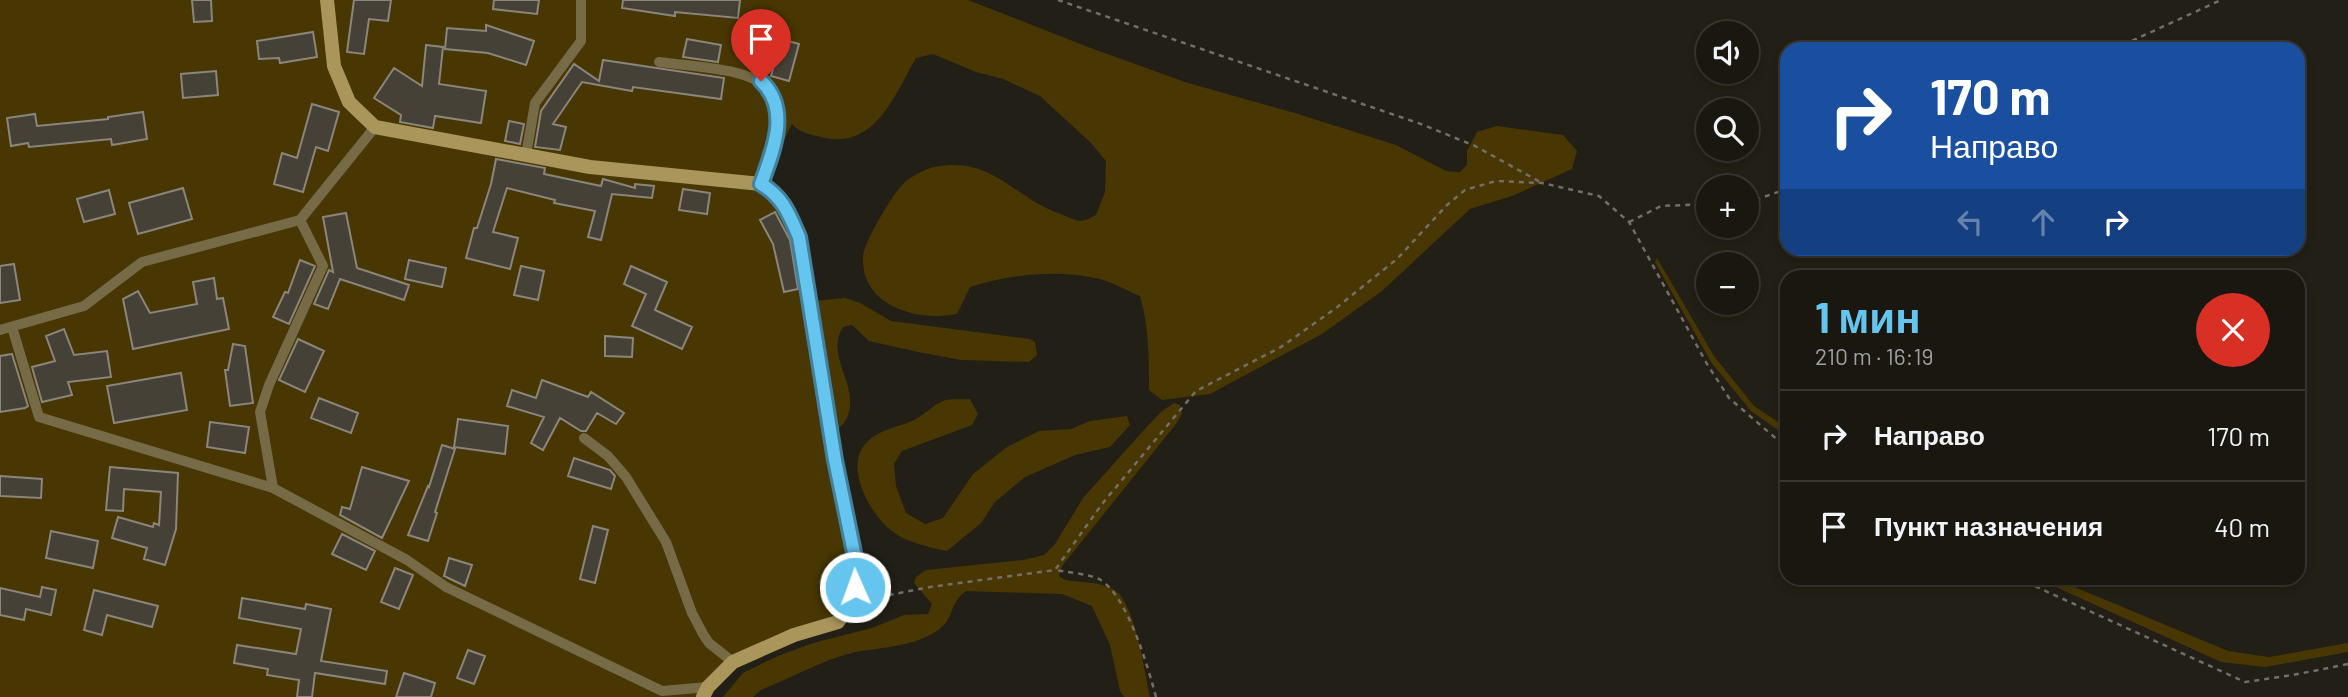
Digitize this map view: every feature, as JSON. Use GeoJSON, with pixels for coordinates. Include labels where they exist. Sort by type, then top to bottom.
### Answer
{"type":"FeatureCollection","features":[{"type":"Feature","properties":{"kind":"street"},"geometry":{"type":"LineString","coordinates":[[327,0],[334,66],[349,102],[375,127],[590,167],[761,184],[785,204],[799,237],[835,460],[858,572],[852,602],[838,622],[794,635],[733,662],[705,692]]}},
{"type":"Feature","properties":{"kind":"lane"},"geometry":{"type":"LineString","coordinates":[[526,155],[535,103],[581,41],[581,0]]}},
{"type":"Feature","properties":{"kind":"lane"},"geometry":{"type":"LineString","coordinates":[[659,62],[739,72],[761,81],[769,89],[776,103],[778,121],[773,151],[761,184]]}},
{"type":"Feature","properties":{"kind":"lane"},"geometry":{"type":"LineString","coordinates":[[0,330],[84,306],[142,262],[300,220],[375,127]]}},
{"type":"Feature","properties":{"kind":"lane"},"geometry":{"type":"LineString","coordinates":[[272,488],[260,412],[269,385],[323,267],[300,220]]}},
{"type":"Feature","properties":{"kind":"lane"},"geometry":{"type":"LineString","coordinates":[[12,327],[39,418],[272,488],[407,560],[446,587],[662,691],[705,692]]}},
{"type":"Feature","properties":{"kind":"lane"},"geometry":{"type":"LineString","coordinates":[[584,438],[608,457],[626,477],[666,542],[692,613],[703,634],[709,643],[733,662]]}},
{"type":"Feature","properties":{"kind":"lane"},"geometry":{"type":"LineString","coordinates":[[652,697],[662,691]]}},
{"type":"Feature","properties":{"kind":"path"},"geometry":{"type":"LineString","coordinates":[[1058,0],[1421,124],[1475,146],[1542,183]]}},
{"type":"Feature","properties":{"kind":"path"},"geometry":{"type":"LineString","coordinates":[[2128,42],[2221,0]]}},
{"type":"Feature","properties":{"kind":"path"},"geometry":{"type":"LineString","coordinates":[[1055,570],[1102,504],[1196,391],[1281,347],[1336,308],[1397,259],[1447,205],[1465,190],[1496,181],[1542,183],[1599,196],[1629,222],[1701,353],[1729,398],[1780,441]]}},
{"type":"Feature","properties":{"kind":"path"},"geometry":{"type":"LineString","coordinates":[[1759,198],[1780,191]]}},
{"type":"Feature","properties":{"kind":"path"},"geometry":{"type":"LineString","coordinates":[[1629,222],[1661,206],[1696,205]]}},
{"type":"Feature","properties":{"kind":"path"},"geometry":{"type":"LineString","coordinates":[[852,602],[956,583],[1055,570],[1099,579],[1115,596],[1135,628],[1156,697]]}},
{"type":"Feature","properties":{"kind":"path"},"geometry":{"type":"LineString","coordinates":[[2032,585],[2245,682],[2348,664]]}},
{"type":"Feature","properties":{"kind":"shaded area"},"geometry":{"type":"Polygon","coordinates":[[[0,0],[968,0],[1185,82],[1396,145],[1446,171],[1460,172],[1467,165],[1467,151],[1477,132],[1497,126],[1563,135],[1577,151],[1572,169],[1512,196],[1470,209],[1382,291],[1322,334],[1210,394],[1162,400],[1149,390],[1147,331],[1140,296],[1110,282],[1067,274],[1034,274],[1002,279],[970,287],[957,314],[941,316],[894,307],[871,287],[865,273],[863,256],[868,240],[900,187],[911,177],[927,169],[954,165],[987,172],[1044,207],[1079,221],[1096,215],[1105,192],[1106,161],[1090,142],[1040,96],[1003,79],[976,72],[933,54],[916,58],[891,103],[869,128],[856,136],[840,139],[821,137],[802,131],[792,124],[762,184],[788,196],[813,301],[845,298],[860,303],[891,321],[1030,339],[1035,342],[1037,355],[1029,362],[961,360],[869,341],[852,325],[843,327],[838,338],[838,349],[850,394],[850,406],[846,420],[833,435],[862,573],[839,623],[733,664],[707,697],[0,697],[0,0]]]}},
{"type":"Feature","properties":{"kind":"shaded area"},"geometry":{"type":"Polygon","coordinates":[[[1657,258],[1714,356],[1754,406],[1780,423],[1780,431],[1751,411],[1711,362],[1655,262],[1657,258]]]}},
{"type":"Feature","properties":{"kind":"shaded area"},"geometry":{"type":"Polygon","coordinates":[[[970,399],[978,414],[972,425],[902,451],[894,464],[896,486],[906,513],[925,524],[943,518],[973,474],[1007,447],[1039,431],[1071,429],[1090,421],[1127,416],[1130,425],[1110,447],[1075,455],[1025,477],[995,502],[981,523],[947,551],[904,539],[884,524],[868,502],[859,476],[860,452],[872,438],[916,419],[939,403],[970,399]]]}},
{"type":"Feature","properties":{"kind":"shaded area"},"geometry":{"type":"Polygon","coordinates":[[[1174,403],[1180,405],[1182,414],[1176,424],[1062,566],[1059,576],[1065,580],[1108,587],[1121,596],[1138,638],[1150,697],[1124,697],[1120,691],[1110,645],[1092,606],[1062,594],[966,591],[956,602],[942,627],[924,638],[841,656],[761,690],[753,697],[723,697],[743,673],[778,656],[813,643],[872,628],[904,615],[928,614],[932,604],[914,583],[916,577],[926,570],[1023,560],[1044,555],[1055,544],[1083,498],[1162,411],[1174,403]]]}},
{"type":"Feature","properties":{"kind":"shaded area"},"geometry":{"type":"Polygon","coordinates":[[[2051,585],[2070,585],[2228,651],[2269,657],[2348,643],[2348,652],[2265,667],[2221,662],[2051,585]]]}},
{"type":"Feature","properties":{"kind":"building"},"geometry":{"type":"Polygon","coordinates":[[[192,0],[211,0],[212,21],[194,22],[192,0]]]}},
{"type":"Feature","properties":{"kind":"building"},"geometry":{"type":"Polygon","coordinates":[[[354,0],[391,0],[388,21],[369,19],[364,54],[347,52],[354,0]]]}},
{"type":"Feature","properties":{"kind":"building"},"geometry":{"type":"Polygon","coordinates":[[[494,0],[539,0],[537,14],[493,9],[494,0]]]}},
{"type":"Feature","properties":{"kind":"building"},"geometry":{"type":"Polygon","coordinates":[[[623,0],[740,0],[738,18],[675,12],[675,16],[622,8],[623,0]]]}},
{"type":"Feature","properties":{"kind":"building"},"geometry":{"type":"Polygon","coordinates":[[[486,25],[534,41],[526,65],[488,53],[445,49],[447,28],[486,31],[486,25]]]}},
{"type":"Feature","properties":{"kind":"building"},"geometry":{"type":"Polygon","coordinates":[[[313,32],[317,57],[280,63],[279,58],[259,59],[257,41],[313,32]]]}},
{"type":"Feature","properties":{"kind":"building"},"geometry":{"type":"Polygon","coordinates":[[[687,39],[721,45],[718,62],[683,57],[687,39]]]}},
{"type":"Feature","properties":{"kind":"building"},"geometry":{"type":"Polygon","coordinates":[[[781,39],[799,44],[789,81],[771,76],[781,39]]]}},
{"type":"Feature","properties":{"kind":"building"},"geometry":{"type":"Polygon","coordinates":[[[426,45],[443,47],[439,84],[486,91],[481,123],[435,116],[433,128],[400,122],[401,115],[374,98],[394,68],[422,86],[426,45]]]}},
{"type":"Feature","properties":{"kind":"building"},"geometry":{"type":"Polygon","coordinates":[[[603,60],[724,78],[721,99],[633,87],[632,91],[582,82],[553,124],[566,127],[560,150],[535,147],[541,111],[574,64],[599,81],[603,60]]]}},
{"type":"Feature","properties":{"kind":"building"},"geometry":{"type":"Polygon","coordinates":[[[216,71],[218,95],[183,98],[181,74],[216,71]]]}},
{"type":"Feature","properties":{"kind":"building"},"geometry":{"type":"Polygon","coordinates":[[[312,104],[339,112],[328,151],[316,147],[303,192],[274,184],[282,153],[297,158],[312,104]]]}},
{"type":"Feature","properties":{"kind":"building"},"geometry":{"type":"Polygon","coordinates":[[[143,112],[147,139],[112,145],[111,139],[29,147],[28,143],[11,146],[7,118],[35,114],[37,126],[108,119],[143,112]]]}},
{"type":"Feature","properties":{"kind":"building"},"geometry":{"type":"Polygon","coordinates":[[[509,121],[524,124],[520,144],[505,141],[509,121]]]}},
{"type":"Feature","properties":{"kind":"building"},"geometry":{"type":"Polygon","coordinates":[[[496,159],[545,168],[544,174],[601,186],[603,179],[635,188],[635,184],[654,186],[652,198],[612,194],[601,240],[588,237],[595,211],[554,203],[555,200],[507,188],[493,232],[518,238],[510,269],[466,258],[491,184],[496,159]]]}},
{"type":"Feature","properties":{"kind":"building"},"geometry":{"type":"Polygon","coordinates":[[[183,188],[192,219],[138,234],[129,203],[183,188]]]}},
{"type":"Feature","properties":{"kind":"building"},"geometry":{"type":"Polygon","coordinates":[[[683,189],[710,193],[707,214],[679,210],[683,189]]]}},
{"type":"Feature","properties":{"kind":"building"},"geometry":{"type":"Polygon","coordinates":[[[109,190],[115,214],[84,222],[77,199],[109,190]]]}},
{"type":"Feature","properties":{"kind":"building"},"geometry":{"type":"Polygon","coordinates":[[[775,212],[790,240],[798,289],[784,292],[773,244],[760,220],[775,212]]]}},
{"type":"Feature","properties":{"kind":"building"},"geometry":{"type":"Polygon","coordinates":[[[346,213],[357,268],[409,285],[404,300],[340,279],[328,309],[314,304],[329,270],[333,272],[323,217],[346,213]]]}},
{"type":"Feature","properties":{"kind":"building"},"geometry":{"type":"Polygon","coordinates":[[[300,260],[315,266],[289,324],[273,317],[285,292],[288,293],[300,260]]]}},
{"type":"Feature","properties":{"kind":"building"},"geometry":{"type":"Polygon","coordinates":[[[409,260],[446,268],[442,287],[405,279],[409,260]]]}},
{"type":"Feature","properties":{"kind":"building"},"geometry":{"type":"Polygon","coordinates":[[[14,264],[20,300],[0,303],[0,266],[14,264]]]}},
{"type":"Feature","properties":{"kind":"building"},"geometry":{"type":"Polygon","coordinates":[[[521,266],[544,271],[538,300],[514,295],[521,266]]]}},
{"type":"Feature","properties":{"kind":"building"},"geometry":{"type":"Polygon","coordinates":[[[631,266],[667,282],[655,310],[692,327],[682,349],[632,326],[646,294],[624,284],[631,266]]]}},
{"type":"Feature","properties":{"kind":"building"},"geometry":{"type":"Polygon","coordinates":[[[214,278],[217,299],[223,298],[229,329],[133,349],[123,299],[138,291],[150,313],[197,304],[193,282],[214,278]]]}},
{"type":"Feature","properties":{"kind":"building"},"geometry":{"type":"Polygon","coordinates":[[[64,329],[74,355],[107,351],[111,377],[68,382],[72,395],[42,402],[32,367],[55,361],[46,336],[64,329]]]}},
{"type":"Feature","properties":{"kind":"building"},"geometry":{"type":"Polygon","coordinates":[[[605,336],[633,338],[632,357],[605,356],[605,336]]]}},
{"type":"Feature","properties":{"kind":"building"},"geometry":{"type":"Polygon","coordinates":[[[298,339],[324,351],[305,392],[279,380],[298,339]]]}},
{"type":"Feature","properties":{"kind":"building"},"geometry":{"type":"Polygon","coordinates":[[[233,344],[245,346],[253,403],[230,406],[225,370],[228,370],[233,344]]]}},
{"type":"Feature","properties":{"kind":"building"},"geometry":{"type":"Polygon","coordinates":[[[12,354],[28,406],[0,412],[0,356],[12,354]]]}},
{"type":"Feature","properties":{"kind":"building"},"geometry":{"type":"Polygon","coordinates":[[[181,373],[187,410],[114,423],[107,386],[181,373]]]}},
{"type":"Feature","properties":{"kind":"building"},"geometry":{"type":"Polygon","coordinates":[[[542,380],[588,397],[591,392],[624,413],[616,424],[597,413],[586,431],[581,431],[560,418],[543,450],[531,443],[544,417],[507,406],[512,390],[536,398],[542,380]]]}},
{"type":"Feature","properties":{"kind":"building"},"geometry":{"type":"Polygon","coordinates":[[[319,398],[358,413],[351,433],[311,418],[319,398]]]}},
{"type":"Feature","properties":{"kind":"building"},"geometry":{"type":"Polygon","coordinates":[[[458,419],[508,426],[505,454],[454,447],[458,419]]]}},
{"type":"Feature","properties":{"kind":"building"},"geometry":{"type":"Polygon","coordinates":[[[210,422],[249,427],[245,453],[207,447],[210,422]]]}},
{"type":"Feature","properties":{"kind":"building"},"geometry":{"type":"Polygon","coordinates":[[[442,445],[455,449],[428,541],[408,535],[429,487],[442,445]]]}},
{"type":"Feature","properties":{"kind":"building"},"geometry":{"type":"Polygon","coordinates":[[[574,458],[610,470],[615,476],[611,489],[568,476],[574,458]]]}},
{"type":"Feature","properties":{"kind":"building"},"geometry":{"type":"Polygon","coordinates":[[[110,467],[178,473],[176,529],[165,565],[144,559],[147,548],[112,538],[118,517],[153,527],[154,523],[159,525],[161,492],[124,489],[123,511],[106,510],[110,467]]]}},
{"type":"Feature","properties":{"kind":"building"},"geometry":{"type":"Polygon","coordinates":[[[362,467],[409,481],[382,538],[340,515],[342,507],[350,509],[362,467]]]}},
{"type":"Feature","properties":{"kind":"building"},"geometry":{"type":"Polygon","coordinates":[[[0,476],[42,479],[41,498],[0,496],[0,476]]]}},
{"type":"Feature","properties":{"kind":"building"},"geometry":{"type":"Polygon","coordinates":[[[593,526],[608,530],[595,583],[580,579],[593,526]]]}},
{"type":"Feature","properties":{"kind":"building"},"geometry":{"type":"Polygon","coordinates":[[[51,531],[98,541],[93,568],[46,558],[51,531]]]}},
{"type":"Feature","properties":{"kind":"building"},"geometry":{"type":"Polygon","coordinates":[[[342,534],[375,551],[366,570],[332,554],[342,534]]]}},
{"type":"Feature","properties":{"kind":"building"},"geometry":{"type":"Polygon","coordinates":[[[449,558],[472,565],[465,586],[444,576],[449,558]]]}},
{"type":"Feature","properties":{"kind":"building"},"geometry":{"type":"Polygon","coordinates":[[[395,568],[413,575],[399,609],[381,602],[395,568]]]}},
{"type":"Feature","properties":{"kind":"building"},"geometry":{"type":"Polygon","coordinates":[[[42,587],[56,590],[51,615],[26,609],[24,620],[0,615],[0,588],[40,597],[42,587]]]}},
{"type":"Feature","properties":{"kind":"building"},"geometry":{"type":"Polygon","coordinates":[[[94,590],[158,606],[152,627],[107,615],[102,635],[84,630],[94,590]]]}},
{"type":"Feature","properties":{"kind":"building"},"geometry":{"type":"Polygon","coordinates":[[[242,598],[305,609],[306,604],[331,609],[321,661],[387,671],[385,684],[315,673],[312,697],[297,697],[299,680],[267,675],[268,669],[234,663],[237,645],[296,654],[301,629],[239,618],[242,598]]]}},
{"type":"Feature","properties":{"kind":"building"},"geometry":{"type":"Polygon","coordinates":[[[468,650],[485,656],[474,684],[457,678],[468,650]]]}},
{"type":"Feature","properties":{"kind":"building"},"geometry":{"type":"Polygon","coordinates":[[[404,673],[435,683],[431,697],[396,697],[404,673]]]}},
{"type":"Feature","properties":{"kind":"route"},"geometry":{"type":"LineString","coordinates":[[761,81],[769,89],[776,103],[778,121],[773,151],[761,184],[785,204],[799,237],[835,460],[858,572],[855,587]]}}]}
